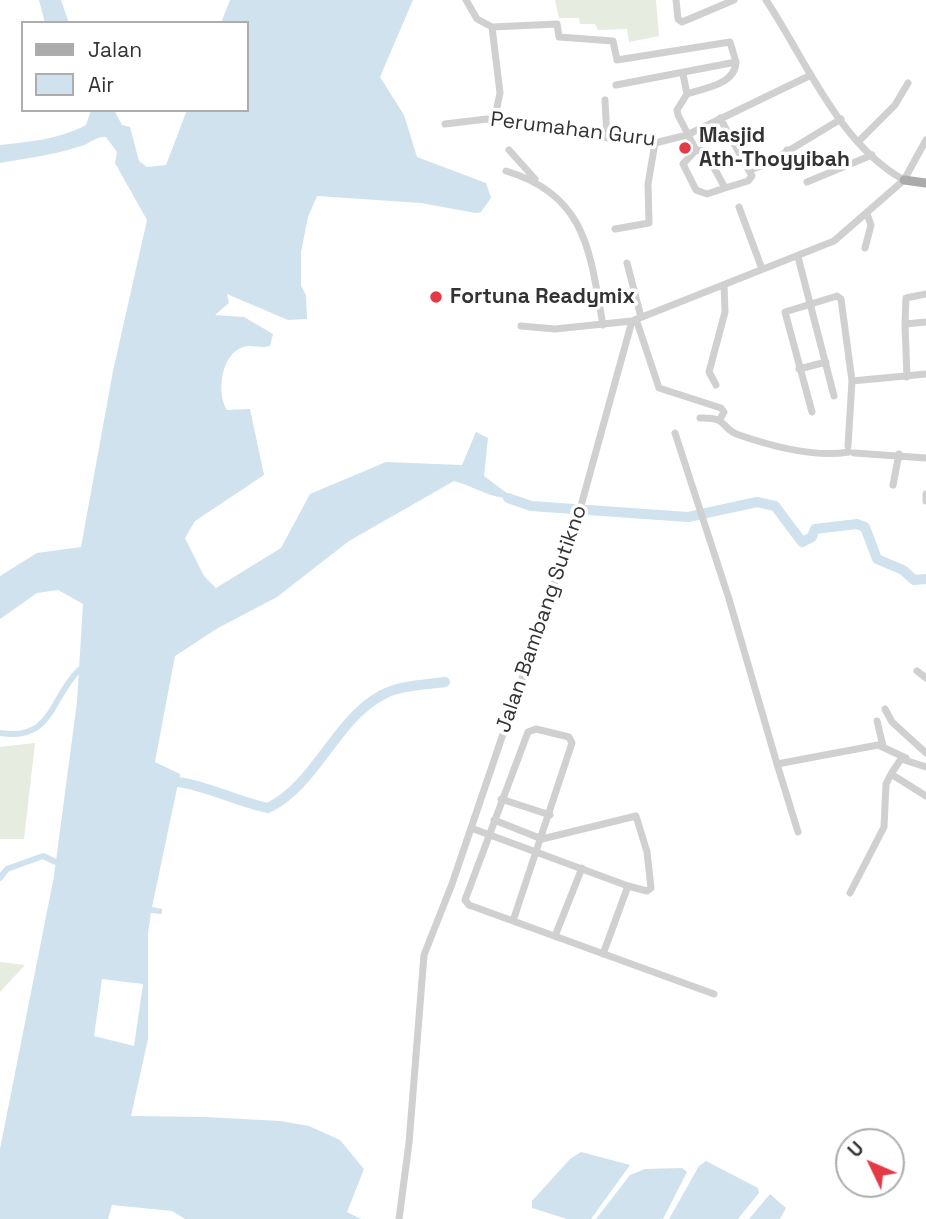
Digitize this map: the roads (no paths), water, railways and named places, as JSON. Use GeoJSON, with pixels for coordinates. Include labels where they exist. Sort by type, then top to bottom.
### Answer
{"type":"FeatureCollection","features":[{"type":"Feature","properties":{"kind":"main road"},"geometry":{"type":"LineString","coordinates":[[904,180],[926,183]]}},
{"type":"Feature","properties":{"kind":"street"},"geometry":{"type":"LineString","coordinates":[[466,0],[477,19],[492,27],[557,24],[559,37],[613,41],[617,60],[730,42],[736,62],[734,71],[722,83],[687,94]]}},
{"type":"Feature","properties":{"kind":"street"},"geometry":{"type":"LineString","coordinates":[[677,0],[678,19],[682,22],[734,0]]}},
{"type":"Feature","properties":{"kind":"street"},"geometry":{"type":"LineString","coordinates":[[765,0],[841,119],[872,155],[904,180]]}},
{"type":"Feature","properties":{"kind":"street"},"geometry":{"type":"LineString","coordinates":[[492,27],[500,93],[494,121]]}},
{"type":"Feature","properties":{"kind":"street"},"geometry":{"type":"LineString","coordinates":[[616,85],[736,62]]}},
{"type":"Feature","properties":{"kind":"street"},"geometry":{"type":"LineString","coordinates":[[683,74],[687,94],[677,112],[696,150]]}},
{"type":"Feature","properties":{"kind":"street","name":"Perumahan Guru"},"geometry":{"type":"LineString","coordinates":[[446,124],[494,121],[655,143],[687,135],[811,75]]}},
{"type":"Feature","properties":{"kind":"street"},"geometry":{"type":"LineString","coordinates":[[859,142],[895,105],[908,83]]}},
{"type":"Feature","properties":{"kind":"street"},"geometry":{"type":"LineString","coordinates":[[605,100],[607,138]]}},
{"type":"Feature","properties":{"kind":"street"},"geometry":{"type":"LineString","coordinates":[[720,118],[752,176],[748,181],[707,194],[696,190],[683,164],[696,150],[705,150],[725,188]]}},
{"type":"Feature","properties":{"kind":"street"},"geometry":{"type":"LineString","coordinates":[[749,170],[761,167],[841,119]]}},
{"type":"Feature","properties":{"kind":"street"},"geometry":{"type":"LineString","coordinates":[[521,326],[555,329],[637,319],[798,257],[841,236],[867,214],[904,180],[926,140]]}},
{"type":"Feature","properties":{"kind":"street"},"geometry":{"type":"LineString","coordinates":[[615,229],[649,223],[648,184],[655,143]]}},
{"type":"Feature","properties":{"kind":"street"},"geometry":{"type":"LineString","coordinates":[[509,150],[579,223],[585,234],[603,325]]}},
{"type":"Feature","properties":{"kind":"street"},"geometry":{"type":"LineString","coordinates":[[788,150],[796,168]]}},
{"type":"Feature","properties":{"kind":"street"},"geometry":{"type":"LineString","coordinates":[[807,182],[872,155]]}},
{"type":"Feature","properties":{"kind":"street"},"geometry":{"type":"LineString","coordinates":[[506,171],[535,179]]}},
{"type":"Feature","properties":{"kind":"street"},"geometry":{"type":"LineString","coordinates":[[739,207],[762,269]]}},
{"type":"Feature","properties":{"kind":"street"},"geometry":{"type":"LineString","coordinates":[[865,248],[871,225],[867,214]]}},
{"type":"Feature","properties":{"kind":"street"},"geometry":{"type":"LineString","coordinates":[[798,257],[834,396]]}},
{"type":"Feature","properties":{"kind":"street"},"geometry":{"type":"LineString","coordinates":[[626,262],[637,319],[659,388],[721,408],[724,412],[720,419]]}},
{"type":"Feature","properties":{"kind":"street"},"geometry":{"type":"LineString","coordinates":[[716,384],[709,372],[725,312],[724,285]]}},
{"type":"Feature","properties":{"kind":"street"},"geometry":{"type":"LineString","coordinates":[[907,377],[906,298],[926,294]]}},
{"type":"Feature","properties":{"kind":"street"},"geometry":{"type":"LineString","coordinates":[[812,412],[785,312],[810,302],[837,296],[841,299],[852,381],[850,451]]}},
{"type":"Feature","properties":{"kind":"street","name":"Jalan Bambang Sutikno"},"geometry":{"type":"LineString","coordinates":[[399,1219],[414,1089],[422,965],[582,502],[637,319]]}},
{"type":"Feature","properties":{"kind":"street"},"geometry":{"type":"LineString","coordinates":[[905,324],[926,322]]}},
{"type":"Feature","properties":{"kind":"street"},"geometry":{"type":"LineString","coordinates":[[799,369],[826,362]]}},
{"type":"Feature","properties":{"kind":"street"},"geometry":{"type":"LineString","coordinates":[[852,381],[926,374]]}},
{"type":"Feature","properties":{"kind":"street"},"geometry":{"type":"LineString","coordinates":[[701,418],[720,419],[739,435],[809,452],[850,451],[926,458]]}},
{"type":"Feature","properties":{"kind":"street"},"geometry":{"type":"LineString","coordinates":[[675,433],[798,832]]}},
{"type":"Feature","properties":{"kind":"street"},"geometry":{"type":"LineString","coordinates":[[893,485],[899,454]]}},
{"type":"Feature","properties":{"kind":"street"},"geometry":{"type":"LineString","coordinates":[[926,494],[926,501]]}},
{"type":"Feature","properties":{"kind":"street"},"geometry":{"type":"LineString","coordinates":[[917,671],[926,678]]}},
{"type":"Feature","properties":{"kind":"street"},"geometry":{"type":"LineString","coordinates":[[885,709],[892,722],[926,753]]}},
{"type":"Feature","properties":{"kind":"street"},"geometry":{"type":"LineString","coordinates":[[877,721],[883,746]]}},
{"type":"Feature","properties":{"kind":"street"},"geometry":{"type":"LineString","coordinates":[[513,921],[572,747],[569,737],[536,729],[528,732],[488,834],[466,902],[513,921],[714,995]]}},
{"type":"Feature","properties":{"kind":"street"},"geometry":{"type":"LineString","coordinates":[[777,764],[883,746],[926,767]]}},
{"type":"Feature","properties":{"kind":"street"},"geometry":{"type":"LineString","coordinates":[[850,893],[884,827],[886,784],[897,763],[906,758]]}},
{"type":"Feature","properties":{"kind":"street"},"geometry":{"type":"LineString","coordinates":[[891,774],[926,796]]}},
{"type":"Feature","properties":{"kind":"street"},"geometry":{"type":"LineString","coordinates":[[501,799],[550,815]]}},
{"type":"Feature","properties":{"kind":"street"},"geometry":{"type":"LineString","coordinates":[[471,828],[628,886],[647,891],[651,886],[647,852],[636,816],[542,839],[494,820]]}},
{"type":"Feature","properties":{"kind":"street"},"geometry":{"type":"LineString","coordinates":[[555,936],[582,868]]}},
{"type":"Feature","properties":{"kind":"street"},"geometry":{"type":"LineString","coordinates":[[603,954],[628,886]]}},
{"type":"Feature","properties":{"kind":"water"},"geometry":{"type":"Polygon","coordinates":[[[39,0],[61,0],[68,21],[44,21],[39,0]]]}},
{"type":"Feature","properties":{"kind":"water"},"geometry":{"type":"Polygon","coordinates":[[[230,0],[413,0],[380,77],[404,115],[417,157],[486,183],[491,198],[481,212],[476,213],[421,203],[317,196],[308,217],[301,252],[301,286],[306,295],[307,319],[288,320],[227,294],[229,303],[215,315],[244,317],[273,334],[270,346],[246,346],[236,351],[225,366],[221,384],[227,410],[250,409],[264,475],[195,521],[185,538],[204,576],[216,588],[281,548],[310,494],[386,462],[462,465],[476,432],[488,438],[484,476],[508,494],[508,498],[494,496],[454,481],[349,541],[277,597],[218,628],[175,656],[155,762],[180,774],[152,907],[162,909],[162,914],[151,913],[148,933],[148,1039],[131,1116],[280,1121],[309,1126],[340,1140],[364,1169],[347,1212],[361,1219],[185,1219],[172,1211],[112,1205],[108,1219],[0,1219],[0,1149],[54,876],[77,702],[83,604],[58,590],[37,593],[0,619],[0,576],[37,553],[81,547],[113,371],[147,220],[115,163],[117,152],[106,137],[61,152],[0,163],[0,145],[66,134],[86,125],[90,112],[115,112],[122,125],[130,127],[139,161],[147,167],[166,165],[186,112],[248,112],[248,21],[222,21],[230,0]]]}},
{"type":"Feature","properties":{"kind":"water"},"geometry":{"type":"Polygon","coordinates":[[[581,1152],[630,1165],[591,1219],[567,1219],[532,1208],[532,1201],[570,1159],[581,1152]]]}},
{"type":"Feature","properties":{"kind":"water"},"geometry":{"type":"Polygon","coordinates":[[[706,1161],[758,1188],[759,1193],[738,1219],[669,1219],[699,1166],[706,1161]]]}},
{"type":"Feature","properties":{"kind":"water"},"geometry":{"type":"Polygon","coordinates":[[[682,1168],[687,1172],[663,1219],[596,1219],[630,1175],[645,1169],[682,1168]]]}},
{"type":"Feature","properties":{"kind":"water"},"geometry":{"type":"Polygon","coordinates":[[[770,1194],[786,1208],[780,1219],[749,1219],[770,1194]]]}},
{"type":"Feature","properties":{"kind":"waterway"},"geometry":{"type":"LineString","coordinates":[[508,498],[531,506],[688,517],[757,502],[775,506],[802,542],[812,537],[815,529],[857,524],[865,527],[877,559],[903,570],[914,580],[926,579]]}},
{"type":"Feature","properties":{"kind":"waterway"},"geometry":{"type":"LineString","coordinates":[[0,733],[17,734],[30,731],[40,724],[79,670]]}},
{"type":"Feature","properties":{"kind":"waterway"},"geometry":{"type":"LineString","coordinates":[[178,782],[268,808],[285,798],[299,784],[351,720],[366,706],[397,689],[445,682]]}},
{"type":"Feature","properties":{"kind":"waterway"},"geometry":{"type":"LineString","coordinates":[[0,878],[7,869],[43,856],[56,862]]}},
{"type":"Feature","properties":{"kind":"place","name":"Masjid Ath-Thoyyibah"},"geometry":{"type":"Point","coordinates":[685,148]}},
{"type":"Feature","properties":{"kind":"place","name":"Fortuna Readymix"},"geometry":{"type":"Point","coordinates":[436,297]}}]}
